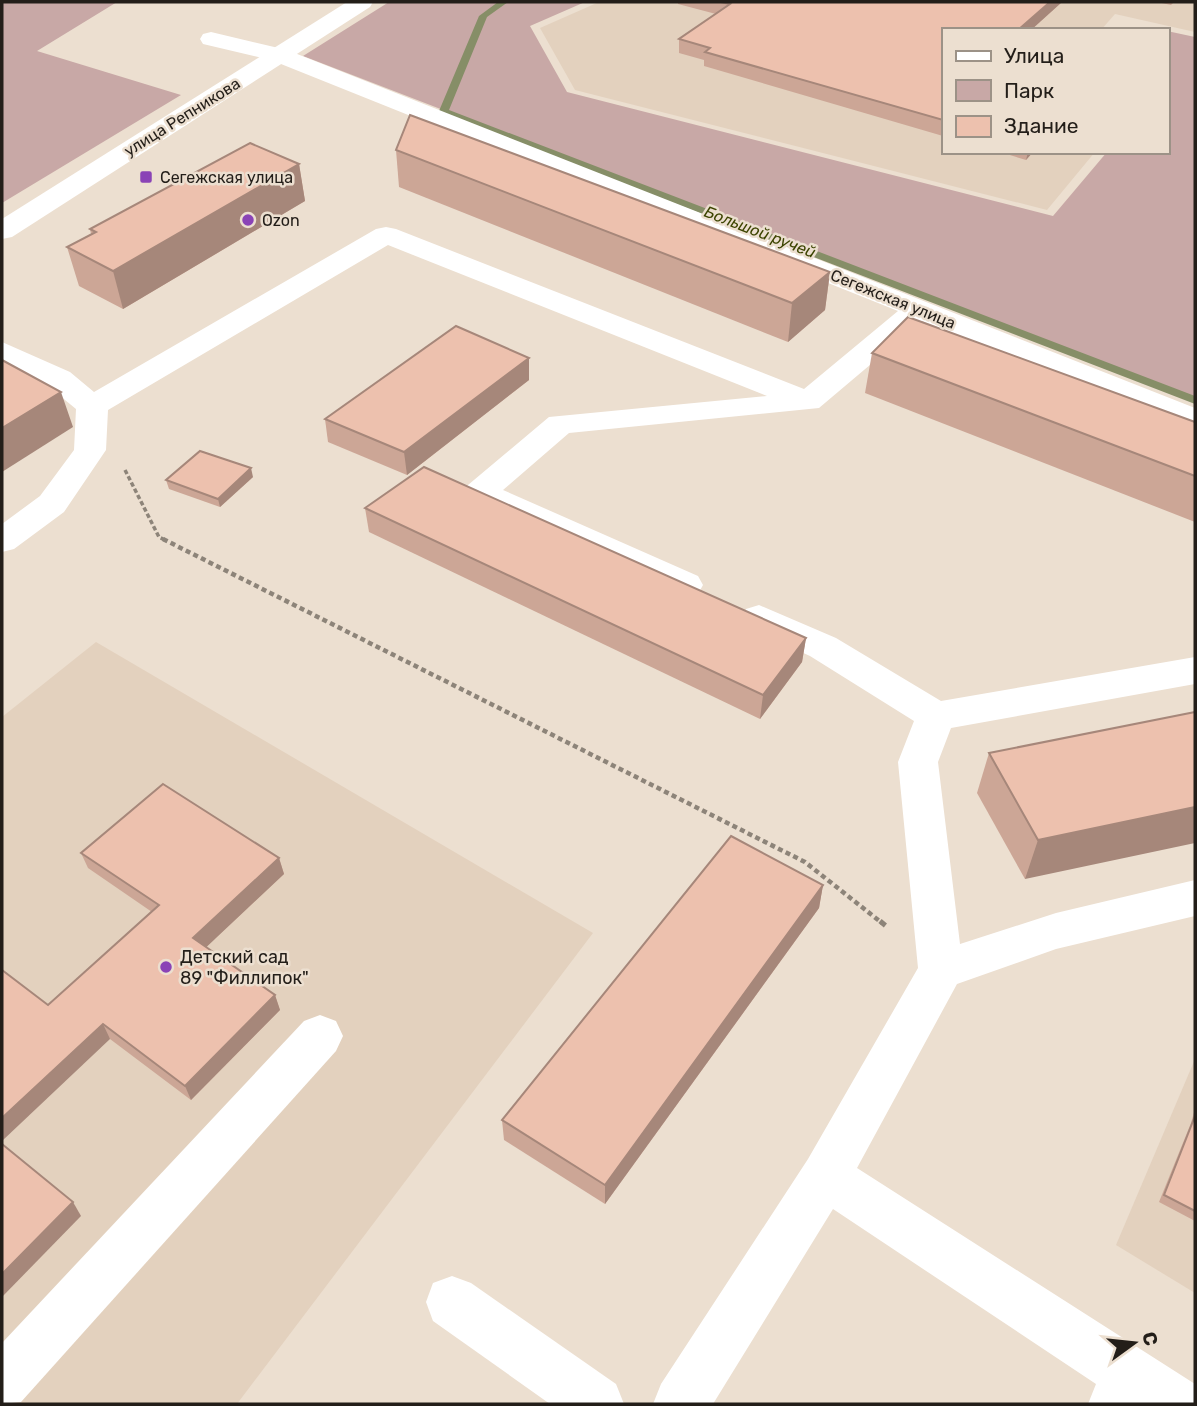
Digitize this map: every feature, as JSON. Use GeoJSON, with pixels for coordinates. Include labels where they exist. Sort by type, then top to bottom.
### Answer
{"type":"FeatureCollection","features":[{"type":"Feature","properties":{"kind":"street","name":"улица Репникова"},"geometry":{"type":"LineString","coordinates":[[2,231],[362,2]]}},
{"type":"Feature","properties":{"kind":"street","name":"Сегежская улица"},"geometry":{"type":"LineString","coordinates":[[211,39],[279,55],[1195,419]]}},
{"type":"Feature","properties":{"kind":"street"},"geometry":{"type":"LineString","coordinates":[[92,406],[386,234],[808,401]]}},
{"type":"Feature","properties":{"kind":"street"},"geometry":{"type":"LineString","coordinates":[[918,309],[808,401],[560,424],[480,492],[822,647],[936,716],[1195,670]]}},
{"type":"Feature","properties":{"kind":"street"},"geometry":{"type":"LineString","coordinates":[[2,351],[59,379],[92,406]]}},
{"type":"Feature","properties":{"kind":"street"},"geometry":{"type":"LineString","coordinates":[[2,541],[52,504],[90,450],[92,406]]}},
{"type":"Feature","properties":{"kind":"street"},"geometry":{"type":"LineString","coordinates":[[681,1404],[826,1176],[941,970],[918,762],[936,716]]}},
{"type":"Feature","properties":{"kind":"street"},"geometry":{"type":"LineString","coordinates":[[941,970],[1056,931],[1195,898]]}},
{"type":"Feature","properties":{"kind":"street"},"geometry":{"type":"LineString","coordinates":[[2,1383],[320,1036]]}},
{"type":"Feature","properties":{"kind":"street"},"geometry":{"type":"LineString","coordinates":[[826,1176],[1122,1390],[1175,1404]]}},
{"type":"Feature","properties":{"kind":"street"},"geometry":{"type":"LineString","coordinates":[[452,1302],[596,1404]]}},
{"type":"Feature","properties":{"kind":"path"},"geometry":{"type":"LineString","coordinates":[[92,406],[159,537],[805,862],[941,970]]}},
{"type":"Feature","properties":{"kind":"shaded area"},"geometry":{"type":"Polygon","coordinates":[[[599,2],[1195,2],[1195,32],[1115,14],[1103,28],[942,28],[942,154],[1093,154],[1047,210],[575,90],[540,28],[599,2]]]}},
{"type":"Feature","properties":{"kind":"shaded area"},"geometry":{"type":"Polygon","coordinates":[[[96,642],[593,933],[237,1404],[2,1404],[2,717],[96,642]]]}},
{"type":"Feature","properties":{"kind":"shaded area"},"geometry":{"type":"Polygon","coordinates":[[[1195,1059],[1195,1293],[1116,1245],[1195,1059]]]}},
{"type":"Feature","properties":{"kind":"green space"},"geometry":{"type":"Polygon","coordinates":[[[2,2],[117,2],[37,51],[181,95],[2,203],[2,2]]]}},
{"type":"Feature","properties":{"kind":"green space"},"geometry":{"type":"Polygon","coordinates":[[[389,2],[585,2],[530,26],[567,92],[1053,216],[1105,154],[1169,154],[1169,31],[1195,37],[1195,400],[303,56],[389,2]]]}},
{"type":"Feature","properties":{"kind":"building"},"geometry":{"type":"Polygon","coordinates":[[[721,2],[1050,2],[1020,28],[942,28],[942,120],[705,52],[710,48],[679,39],[730,4],[721,2]]]}},
{"type":"Feature","properties":{"kind":"building"},"geometry":{"type":"Polygon","coordinates":[[[410,115],[830,272],[792,303],[396,150],[410,115]]]}},
{"type":"Feature","properties":{"kind":"building"},"geometry":{"type":"Polygon","coordinates":[[[250,143],[299,164],[113,271],[67,247],[96,232],[90,229],[250,143]]]}},
{"type":"Feature","properties":{"kind":"building"},"geometry":{"type":"Polygon","coordinates":[[[908,317],[1195,422],[1195,476],[872,353],[908,317]]]}},
{"type":"Feature","properties":{"kind":"building"},"geometry":{"type":"Polygon","coordinates":[[[456,326],[529,358],[404,452],[325,419],[456,326]]]}},
{"type":"Feature","properties":{"kind":"building"},"geometry":{"type":"Polygon","coordinates":[[[2,360],[61,392],[2,428],[2,360]]]}},
{"type":"Feature","properties":{"kind":"building"},"geometry":{"type":"Polygon","coordinates":[[[200,451],[251,468],[218,499],[166,480],[200,451]]]}},
{"type":"Feature","properties":{"kind":"building"},"geometry":{"type":"Polygon","coordinates":[[[424,467],[806,638],[763,695],[365,508],[424,467]]]}},
{"type":"Feature","properties":{"kind":"building"},"geometry":{"type":"Polygon","coordinates":[[[1195,712],[1195,807],[1038,840],[989,753],[1195,712]]]}},
{"type":"Feature","properties":{"kind":"building","name":"Детский сад 89 \"Филлипок\""},"geometry":{"type":"Polygon","coordinates":[[[163,784],[279,858],[193,938],[275,995],[185,1086],[103,1024],[2,1118],[2,970],[48,1005],[159,905],[81,853],[163,784]]]}},
{"type":"Feature","properties":{"kind":"building"},"geometry":{"type":"Polygon","coordinates":[[[731,836],[823,885],[605,1185],[502,1120],[731,836]]]}},
{"type":"Feature","properties":{"kind":"building"},"geometry":{"type":"Polygon","coordinates":[[[1195,1116],[1195,1211],[1164,1195],[1195,1116]]]}},
{"type":"Feature","properties":{"kind":"building"},"geometry":{"type":"Polygon","coordinates":[[[2,1144],[73,1202],[2,1274],[2,1144]]]}},
{"type":"Feature","properties":{"kind":"waterway","name":"Большой ручей"},"geometry":{"type":"LineString","coordinates":[[504,2],[483,16],[444,111],[1195,400]]}},
{"type":"Feature","properties":{"kind":"place","name":"Сегежская улица"},"geometry":{"type":"Point","coordinates":[146,177]}},
{"type":"Feature","properties":{"kind":"place","name":"Ozon"},"geometry":{"type":"Point","coordinates":[248,220]}},
{"type":"Feature","properties":{"kind":"place","name":"Детский сад 89 \"Филлипок\""},"geometry":{"type":"Point","coordinates":[166,967]}}]}
